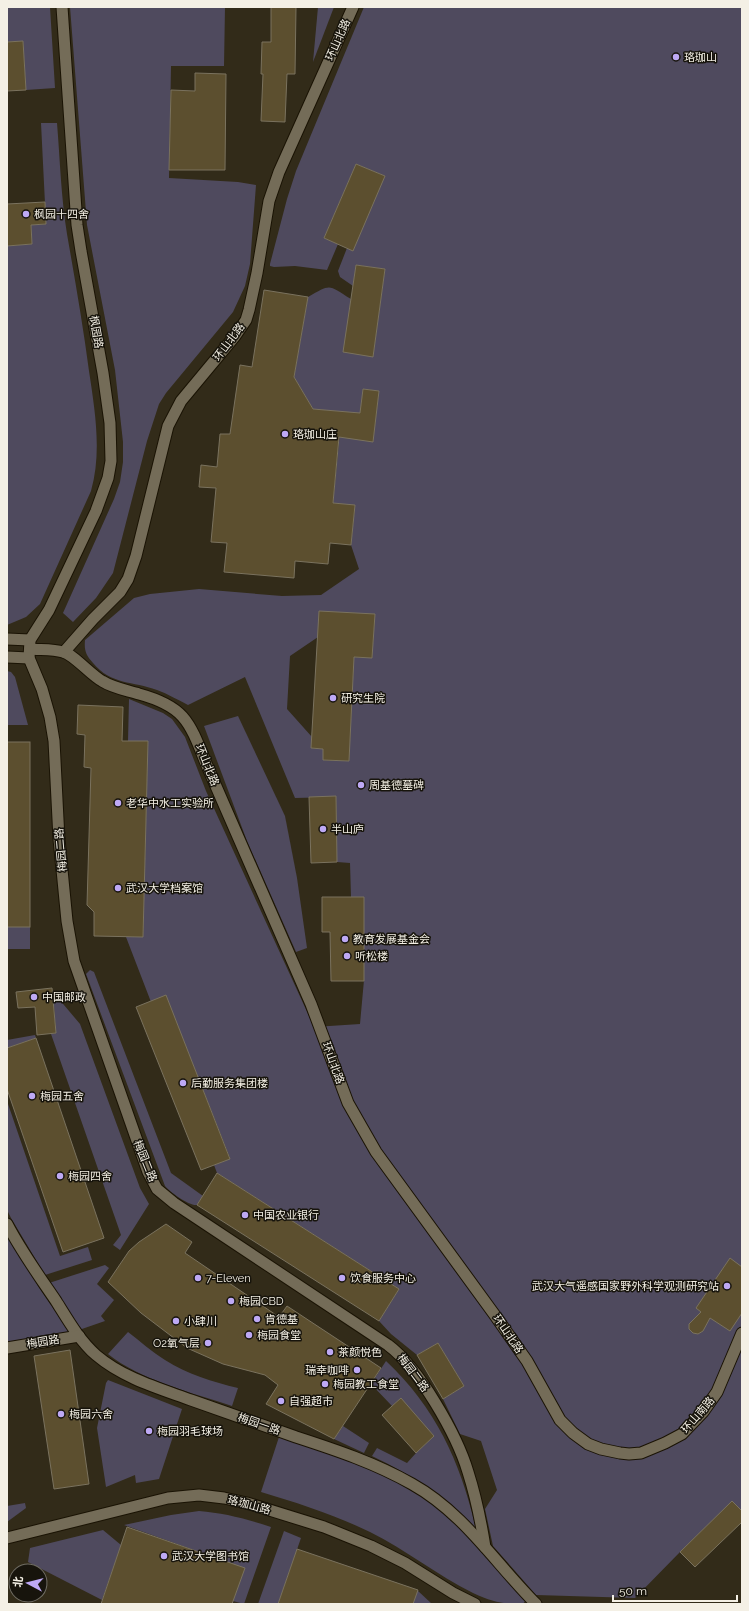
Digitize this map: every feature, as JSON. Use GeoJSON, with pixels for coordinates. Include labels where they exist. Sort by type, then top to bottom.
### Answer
{"type":"FeatureCollection","features":[{"type":"Feature","properties":{"kind":"street","name":"枫园路"},"geometry":{"type":"LineString","coordinates":[[30,649],[96,511],[108,478],[111,455],[110,423],[103,373],[80,251],[77,225],[62,7]]}},
{"type":"Feature","properties":{"kind":"street","name":"环山北路"},"geometry":{"type":"LineString","coordinates":[[353,7],[279,172],[269,201],[257,273],[246,320],[236,336],[181,401],[168,426],[136,556],[128,578],[120,592],[93,619],[64,652],[100,680],[112,686],[161,700],[174,707],[183,717],[194,734],[311,1004],[348,1103],[376,1152],[498,1320],[526,1361],[560,1420],[573,1433],[588,1444],[601,1449],[629,1454],[641,1453]]}},
{"type":"Feature","properties":{"kind":"street"},"geometry":{"type":"LineString","coordinates":[[7,639],[30,649],[64,652]]}},
{"type":"Feature","properties":{"kind":"street"},"geometry":{"type":"LineString","coordinates":[[7,657],[30,649]]}},
{"type":"Feature","properties":{"kind":"street","name":"梅园二路"},"geometry":{"type":"LineString","coordinates":[[30,649],[50,718],[54,741],[59,838],[68,929],[74,961],[106,1056],[153,1183],[162,1194],[174,1203],[388,1345],[402,1357],[433,1401],[461,1453],[473,1488],[486,1547]]}},
{"type":"Feature","properties":{"kind":"street","name":"梅园一路"},"geometry":{"type":"LineString","coordinates":[[7,1224],[38,1275],[79,1336],[104,1362],[117,1371],[133,1378],[249,1421],[365,1461],[406,1480],[455,1515],[486,1547],[536,1604]]}},
{"type":"Feature","properties":{"kind":"street","name":"环山南路"},"geometry":{"type":"LineString","coordinates":[[641,1453],[682,1434],[703,1412],[717,1392],[742,1333]]}},
{"type":"Feature","properties":{"kind":"street","name":"梅园路"},"geometry":{"type":"LineString","coordinates":[[7,1348],[79,1336]]}},
{"type":"Feature","properties":{"kind":"street","name":"珞珈山路"},"geometry":{"type":"LineString","coordinates":[[7,1538],[168,1498],[199,1495],[224,1498],[260,1507],[358,1540],[405,1563],[453,1593],[475,1604]]}},
{"type":"Feature","properties":{"kind":"shaded area"},"geometry":{"type":"Polygon","coordinates":[[[7,7],[50,7],[55,88],[26,90],[23,41],[7,42],[7,7]]]}},
{"type":"Feature","properties":{"kind":"shaded area"},"geometry":{"type":"Polygon","coordinates":[[[70,7],[225,7],[224,66],[171,66],[169,178],[238,182],[256,185],[250,264],[245,286],[233,312],[166,393],[159,404],[147,441],[113,573],[96,598],[73,622],[63,613],[114,499],[120,482],[123,462],[123,442],[115,370],[87,225],[70,7]]]}},
{"type":"Feature","properties":{"kind":"shaded area"},"geometry":{"type":"Polygon","coordinates":[[[318,7],[334,7],[313,62],[318,7]]]}},
{"type":"Feature","properties":{"kind":"shaded area"},"geometry":{"type":"Polygon","coordinates":[[[364,7],[742,7],[742,1511],[732,1502],[635,1598],[536,1595],[493,1546],[485,1509],[497,1490],[481,1441],[460,1434],[443,1399],[464,1386],[438,1343],[417,1355],[391,1334],[379,1321],[399,1289],[217,1173],[214,1165],[230,1158],[166,996],[151,1002],[126,937],[143,937],[148,742],[128,741],[129,699],[163,713],[172,719],[185,737],[206,791],[314,1027],[360,1024],[364,980],[364,897],[351,897],[350,863],[337,862],[336,797],[295,798],[245,677],[188,705],[157,690],[115,679],[107,675],[100,670],[87,655],[85,647],[85,640],[134,598],[150,594],[199,589],[282,596],[321,595],[359,569],[351,545],[355,506],[333,503],[342,412],[313,409],[294,377],[308,297],[322,289],[334,289],[351,299],[344,352],[373,356],[385,269],[356,265],[353,286],[340,277],[338,271],[347,248],[385,176],[356,164],[324,238],[338,244],[327,270],[295,266],[270,266],[287,199],[296,171],[364,7]],[[363,389],[357,439],[373,441],[379,391],[363,389]],[[375,614],[318,637],[290,656],[287,709],[312,737],[311,748],[323,749],[323,760],[349,761],[354,657],[372,658],[375,614]]]}},
{"type":"Feature","properties":{"kind":"shaded area"},"geometry":{"type":"Polygon","coordinates":[[[41,123],[57,123],[65,220],[95,416],[97,446],[96,461],[91,491],[40,604],[26,617],[7,625],[7,246],[32,244],[31,225],[46,224],[41,123]]]}},
{"type":"Feature","properties":{"kind":"shaded area"},"geometry":{"type":"Polygon","coordinates":[[[7,671],[11,672],[15,677],[28,725],[7,725],[7,671]]]}},
{"type":"Feature","properties":{"kind":"shaded area"},"geometry":{"type":"Polygon","coordinates":[[[238,716],[285,816],[297,878],[307,948],[296,952],[247,841],[204,726],[238,716]]]}},
{"type":"Feature","properties":{"kind":"shaded area"},"geometry":{"type":"Polygon","coordinates":[[[7,927],[30,927],[30,949],[7,949],[7,927]]]}},
{"type":"Feature","properties":{"kind":"shaded area"},"geometry":{"type":"Polygon","coordinates":[[[90,970],[94,972],[171,1173],[203,1196],[197,1205],[185,1201],[165,1186],[86,974],[90,970]]]}},
{"type":"Feature","properties":{"kind":"shaded area"},"geometry":{"type":"Polygon","coordinates":[[[53,992],[80,1024],[140,1188],[149,1204],[120,1250],[113,1245],[121,1235],[51,1034],[56,1033],[53,992]]]}},
{"type":"Feature","properties":{"kind":"shaded area"},"geometry":{"type":"Polygon","coordinates":[[[35,1035],[36,1038],[7,1048],[7,1040],[35,1035]]]}},
{"type":"Feature","properties":{"kind":"shaded area"},"geometry":{"type":"Polygon","coordinates":[[[7,1101],[60,1256],[88,1247],[92,1260],[45,1275],[11,1218],[7,1210],[7,1101]]]}},
{"type":"Feature","properties":{"kind":"shaded area"},"geometry":{"type":"Polygon","coordinates":[[[7,1231],[38,1286],[68,1330],[68,1333],[7,1342],[7,1231]]]}},
{"type":"Feature","properties":{"kind":"shaded area"},"geometry":{"type":"Polygon","coordinates":[[[105,1265],[109,1268],[97,1284],[114,1300],[101,1316],[105,1321],[79,1330],[49,1283],[105,1265]]]}},
{"type":"Feature","properties":{"kind":"shaded area"},"geometry":{"type":"Polygon","coordinates":[[[128,1332],[160,1357],[173,1365],[210,1380],[238,1388],[232,1406],[167,1385],[135,1371],[108,1354],[128,1332]]]}},
{"type":"Feature","properties":{"kind":"shaded area"},"geometry":{"type":"Polygon","coordinates":[[[386,1361],[404,1379],[419,1398],[444,1438],[463,1482],[476,1529],[452,1506],[415,1479],[372,1456],[377,1448],[407,1463],[434,1436],[400,1399],[392,1406],[371,1384],[386,1361]]]}},
{"type":"Feature","properties":{"kind":"shaded area","name":"梅园羽毛球场"},"geometry":{"type":"Polygon","coordinates":[[[108,1380],[182,1409],[159,1479],[136,1483],[135,1475],[106,1487],[97,1428],[106,1383],[108,1380]]]}},
{"type":"Feature","properties":{"kind":"shaded area"},"geometry":{"type":"Polygon","coordinates":[[[343,1426],[369,1443],[364,1453],[334,1439],[343,1426]]]}},
{"type":"Feature","properties":{"kind":"shaded area"},"geometry":{"type":"Polygon","coordinates":[[[279,1437],[361,1465],[401,1483],[419,1494],[449,1517],[472,1540],[525,1601],[523,1604],[497,1602],[480,1596],[434,1571],[370,1532],[343,1520],[289,1500],[261,1492],[279,1437]]]}},
{"type":"Feature","properties":{"kind":"shaded area"},"geometry":{"type":"Polygon","coordinates":[[[25,1503],[26,1508],[7,1522],[7,1506],[25,1503]]]}},
{"type":"Feature","properties":{"kind":"shaded area"},"geometry":{"type":"Polygon","coordinates":[[[199,1511],[217,1513],[253,1521],[271,1527],[244,1604],[233,1601],[244,1568],[124,1525],[171,1515],[199,1511]]]}},
{"type":"Feature","properties":{"kind":"shaded area"},"geometry":{"type":"Polygon","coordinates":[[[103,1530],[121,1545],[102,1600],[48,1572],[48,1563],[28,1562],[30,1548],[103,1530]]]}},
{"type":"Feature","properties":{"kind":"shaded area"},"geometry":{"type":"Polygon","coordinates":[[[284,1531],[301,1538],[278,1604],[258,1604],[284,1531]]]}},
{"type":"Feature","properties":{"kind":"shaded area"},"geometry":{"type":"Polygon","coordinates":[[[417,1590],[432,1604],[413,1604],[417,1590]]]}},
{"type":"Feature","properties":{"kind":"building"},"geometry":{"type":"Polygon","coordinates":[[[271,7],[296,7],[295,74],[287,74],[285,122],[261,121],[263,74],[261,74],[262,42],[271,42],[271,7]]]}},
{"type":"Feature","properties":{"kind":"building"},"geometry":{"type":"Polygon","coordinates":[[[23,41],[26,90],[7,91],[7,42],[23,41]]]}},
{"type":"Feature","properties":{"kind":"building"},"geometry":{"type":"Polygon","coordinates":[[[195,73],[226,74],[225,170],[169,170],[171,90],[195,91],[195,73]]]}},
{"type":"Feature","properties":{"kind":"building"},"geometry":{"type":"Polygon","coordinates":[[[356,164],[385,176],[353,251],[324,238],[356,164]]]}},
{"type":"Feature","properties":{"kind":"building","name":"枫园十四舍"},"geometry":{"type":"Polygon","coordinates":[[[45,202],[46,224],[31,225],[32,244],[7,246],[7,204],[45,202]]]}},
{"type":"Feature","properties":{"kind":"building"},"geometry":{"type":"Polygon","coordinates":[[[356,265],[385,269],[373,357],[343,352],[356,265]]]}},
{"type":"Feature","properties":{"kind":"building","name":"珞珈山庄"},"geometry":{"type":"Polygon","coordinates":[[[264,290],[308,297],[294,377],[313,409],[360,413],[363,389],[379,391],[373,442],[339,437],[333,503],[355,505],[351,545],[330,543],[328,564],[295,561],[294,578],[224,572],[227,543],[211,542],[216,488],[199,487],[201,465],[217,467],[220,434],[230,434],[240,365],[252,367],[264,290]]]}},
{"type":"Feature","properties":{"kind":"building","name":"研究生院"},"geometry":{"type":"Polygon","coordinates":[[[319,611],[375,614],[372,658],[354,657],[349,761],[323,760],[323,749],[311,748],[319,611]]]}},
{"type":"Feature","properties":{"kind":"building","name":"老华中水工实验所"},"geometry":{"type":"Polygon","coordinates":[[[78,705],[123,707],[122,741],[148,741],[143,937],[94,936],[94,912],[87,905],[91,768],[84,767],[85,735],[77,734],[78,705]]]}},
{"type":"Feature","properties":{"kind":"building"},"geometry":{"type":"Polygon","coordinates":[[[7,742],[30,742],[30,927],[7,927],[7,742]]]}},
{"type":"Feature","properties":{"kind":"building","name":"半山庐"},"geometry":{"type":"Polygon","coordinates":[[[336,796],[337,862],[311,863],[309,797],[336,796]]]}},
{"type":"Feature","properties":{"kind":"building","name":"听松楼"},"geometry":{"type":"Polygon","coordinates":[[[322,897],[364,897],[364,981],[331,981],[330,932],[322,932],[322,897]]]}},
{"type":"Feature","properties":{"kind":"building"},"geometry":{"type":"Polygon","coordinates":[[[52,988],[56,1033],[37,1035],[35,1007],[18,1008],[16,992],[52,988]]]}},
{"type":"Feature","properties":{"kind":"building","name":"后勤服务集团楼"},"geometry":{"type":"Polygon","coordinates":[[[166,995],[230,1159],[201,1170],[136,1007],[166,995]]]}},
{"type":"Feature","properties":{"kind":"building"},"geometry":{"type":"Polygon","coordinates":[[[36,1038],[104,1238],[63,1252],[7,1089],[7,1048],[36,1038]]]}},
{"type":"Feature","properties":{"kind":"building"},"geometry":{"type":"Polygon","coordinates":[[[217,1173],[399,1289],[379,1321],[197,1205],[217,1173]]]}},
{"type":"Feature","properties":{"kind":"building","name":"梅园食堂"},"geometry":{"type":"Polygon","coordinates":[[[166,1224],[192,1242],[185,1253],[279,1317],[287,1306],[381,1368],[334,1439],[266,1404],[278,1385],[265,1375],[223,1364],[187,1348],[141,1313],[108,1282],[129,1251],[139,1242],[166,1224]]]}},
{"type":"Feature","properties":{"kind":"building","name":"武汉大气遥感国家野外科学观测研究站"},"geometry":{"type":"Polygon","coordinates":[[[730,1258],[742,1267],[742,1313],[730,1331],[710,1318],[703,1331],[698,1334],[693,1333],[689,1329],[689,1324],[701,1312],[696,1308],[730,1258]]]}},
{"type":"Feature","properties":{"kind":"building"},"geometry":{"type":"Polygon","coordinates":[[[438,1343],[464,1386],[443,1399],[417,1355],[438,1343]]]}},
{"type":"Feature","properties":{"kind":"building","name":"梅园六舍"},"geometry":{"type":"Polygon","coordinates":[[[70,1350],[89,1484],[54,1489],[34,1356],[70,1350]]]}},
{"type":"Feature","properties":{"kind":"building"},"geometry":{"type":"Polygon","coordinates":[[[401,1398],[434,1436],[416,1453],[382,1415],[401,1398]]]}},
{"type":"Feature","properties":{"kind":"building"},"geometry":{"type":"Polygon","coordinates":[[[732,1501],[742,1511],[742,1522],[695,1567],[680,1552],[732,1501]]]}},
{"type":"Feature","properties":{"kind":"building","name":"武汉大学图书馆"},"geometry":{"type":"Polygon","coordinates":[[[127,1527],[245,1568],[232,1604],[101,1604],[127,1527]]]}},
{"type":"Feature","properties":{"kind":"building"},"geometry":{"type":"Polygon","coordinates":[[[297,1549],[418,1590],[413,1604],[278,1604],[297,1549]]]}},
{"type":"Feature","properties":{"kind":"place","name":"珞珈山"},"geometry":{"type":"Point","coordinates":[676,57]}},
{"type":"Feature","properties":{"kind":"place","name":"枫园十四舍"},"geometry":{"type":"Point","coordinates":[26,214]}},
{"type":"Feature","properties":{"kind":"place","name":"珞珈山庄"},"geometry":{"type":"Point","coordinates":[285,434]}},
{"type":"Feature","properties":{"kind":"place","name":"研究生院"},"geometry":{"type":"Point","coordinates":[333,698]}},
{"type":"Feature","properties":{"kind":"place","name":"周基德墓碑"},"geometry":{"type":"Point","coordinates":[361,785]}},
{"type":"Feature","properties":{"kind":"place","name":"老华中水工实验所"},"geometry":{"type":"Point","coordinates":[118,803]}},
{"type":"Feature","properties":{"kind":"place","name":"半山庐"},"geometry":{"type":"Point","coordinates":[323,829]}},
{"type":"Feature","properties":{"kind":"place","name":"武汉大学档案馆"},"geometry":{"type":"Point","coordinates":[118,888]}},
{"type":"Feature","properties":{"kind":"place","name":"教育发展基金会"},"geometry":{"type":"Point","coordinates":[345,939]}},
{"type":"Feature","properties":{"kind":"place","name":"听松楼"},"geometry":{"type":"Point","coordinates":[347,956]}},
{"type":"Feature","properties":{"kind":"place","name":"中国邮政"},"geometry":{"type":"Point","coordinates":[34,997]}},
{"type":"Feature","properties":{"kind":"place","name":"后勤服务集团楼"},"geometry":{"type":"Point","coordinates":[183,1083]}},
{"type":"Feature","properties":{"kind":"place","name":"梅园五舍"},"geometry":{"type":"Point","coordinates":[32,1096]}},
{"type":"Feature","properties":{"kind":"place","name":"梅园四舍"},"geometry":{"type":"Point","coordinates":[60,1176]}},
{"type":"Feature","properties":{"kind":"place","name":"中国农业银行"},"geometry":{"type":"Point","coordinates":[245,1215]}},
{"type":"Feature","properties":{"kind":"place","name":"7-Eleven"},"geometry":{"type":"Point","coordinates":[198,1278]}},
{"type":"Feature","properties":{"kind":"place","name":"饮食服务中心"},"geometry":{"type":"Point","coordinates":[342,1278]}},
{"type":"Feature","properties":{"kind":"place","name":"武汉大气遥感国家野外科学观测研究站"},"geometry":{"type":"Point","coordinates":[727,1286]}},
{"type":"Feature","properties":{"kind":"place","name":"梅园CBD"},"geometry":{"type":"Point","coordinates":[231,1301]}},
{"type":"Feature","properties":{"kind":"place","name":"肯德基"},"geometry":{"type":"Point","coordinates":[257,1319]}},
{"type":"Feature","properties":{"kind":"place","name":"小肆川"},"geometry":{"type":"Point","coordinates":[176,1321]}},
{"type":"Feature","properties":{"kind":"place","name":"梅园食堂"},"geometry":{"type":"Point","coordinates":[249,1335]}},
{"type":"Feature","properties":{"kind":"place","name":"O2氧气层"},"geometry":{"type":"Point","coordinates":[208,1343]}},
{"type":"Feature","properties":{"kind":"place","name":"茶颜悦色"},"geometry":{"type":"Point","coordinates":[330,1352]}},
{"type":"Feature","properties":{"kind":"place","name":"瑞幸咖啡"},"geometry":{"type":"Point","coordinates":[357,1370]}},
{"type":"Feature","properties":{"kind":"place","name":"梅园教工食堂"},"geometry":{"type":"Point","coordinates":[325,1384]}},
{"type":"Feature","properties":{"kind":"place","name":"自强超市"},"geometry":{"type":"Point","coordinates":[281,1401]}},
{"type":"Feature","properties":{"kind":"place","name":"梅园六舍"},"geometry":{"type":"Point","coordinates":[61,1414]}},
{"type":"Feature","properties":{"kind":"place","name":"梅园羽毛球场"},"geometry":{"type":"Point","coordinates":[149,1431]}},
{"type":"Feature","properties":{"kind":"place","name":"武汉大学图书馆"},"geometry":{"type":"Point","coordinates":[164,1556]}}]}
